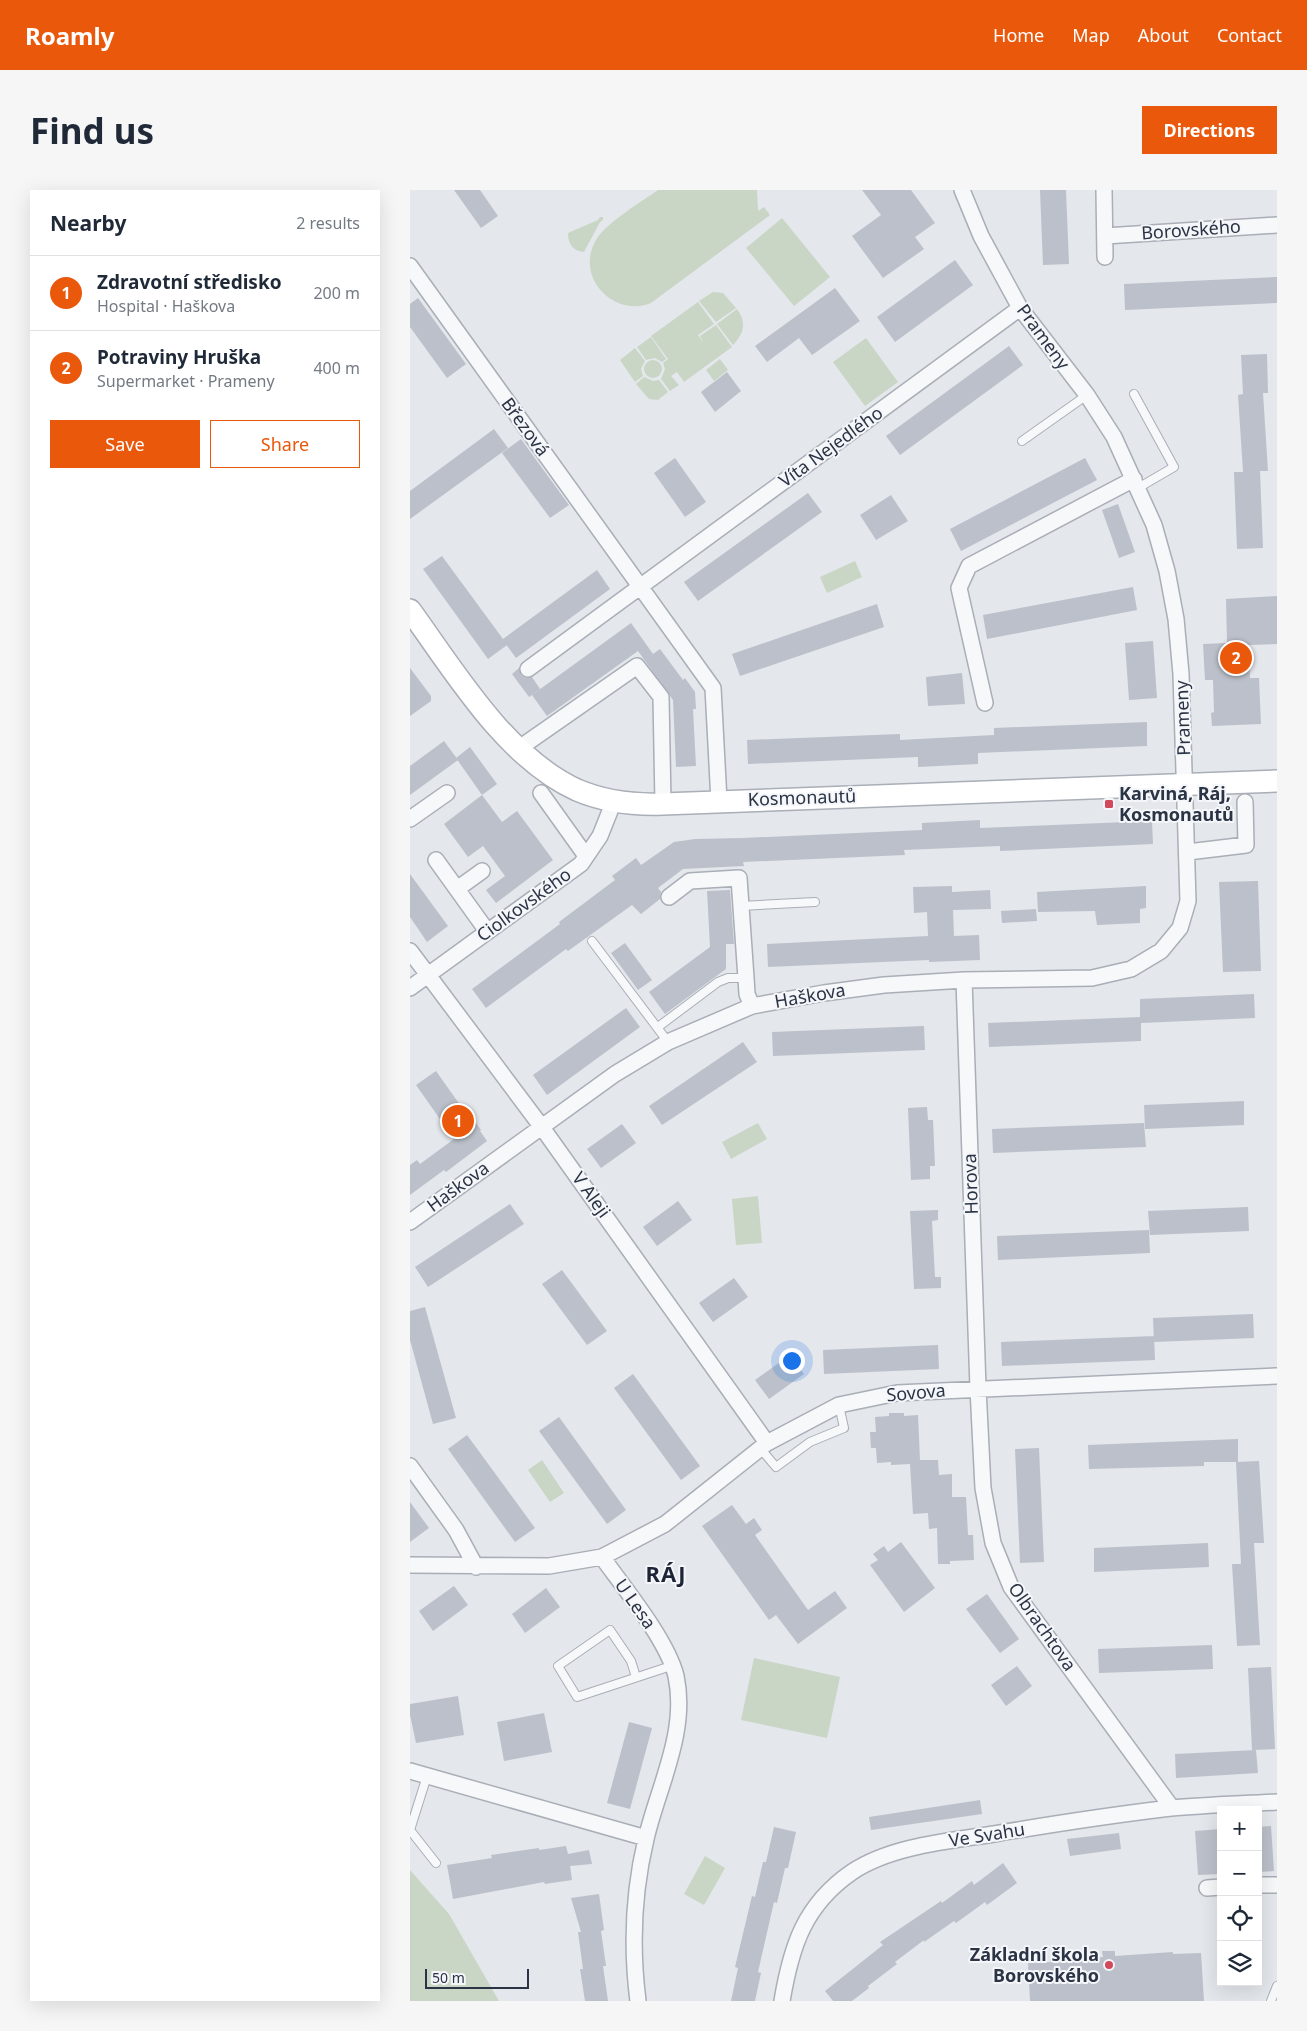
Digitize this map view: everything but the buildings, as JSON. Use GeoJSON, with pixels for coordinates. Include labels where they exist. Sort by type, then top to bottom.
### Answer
{"type":"FeatureCollection","features":[{"type":"Feature","properties":{"kind":"street","name":"Prameny"},"geometry":{"type":"LineString","coordinates":[[962,190],[981,236],[1020,308],[1087,395],[1114,437],[1154,524],[1167,571],[1176,619],[1181,674],[1185,785]]}},
{"type":"Feature","properties":{"kind":"street"},"geometry":{"type":"LineString","coordinates":[[1104,190],[1105,256]]}},
{"type":"Feature","properties":{"kind":"street","name":"Borovského"},"geometry":{"type":"LineString","coordinates":[[1105,236],[1277,225]]}},
{"type":"Feature","properties":{"kind":"street","name":"Březová"},"geometry":{"type":"LineString","coordinates":[[410,266],[713,688],[719,801]]}},
{"type":"Feature","properties":{"kind":"street","name":"Víta Nejedlého"},"geometry":{"type":"LineString","coordinates":[[641,587],[1020,308]]}},
{"type":"Feature","properties":{"kind":"street"},"geometry":{"type":"LineString","coordinates":[[985,703],[959,588],[969,566],[1136,483]]}},
{"type":"Feature","properties":{"kind":"street"},"geometry":{"type":"LineString","coordinates":[[528,669],[641,587]]}},
{"type":"Feature","properties":{"kind":"street","name":"Kosmonautů"},"geometry":{"type":"LineString","coordinates":[[410,610],[479,707],[518,749],[542,769],[577,790],[614,802],[638,805],[1277,781]]}},
{"type":"Feature","properties":{"kind":"street"},"geometry":{"type":"LineString","coordinates":[[518,749],[637,666],[661,697],[663,804]]}},
{"type":"Feature","properties":{"kind":"street","name":"Haškova"},"geometry":{"type":"LineString","coordinates":[[410,1222],[615,1074],[668,1042],[752,1006],[824,993],[884,985],[964,980],[1092,978],[1131,969],[1161,951],[1180,928],[1188,901],[1185,785]]}},
{"type":"Feature","properties":{"kind":"street"},"geometry":{"type":"LineString","coordinates":[[410,819],[447,793]]}},
{"type":"Feature","properties":{"kind":"street"},"geometry":{"type":"LineString","coordinates":[[541,793],[586,856]]}},
{"type":"Feature","properties":{"kind":"street","name":"Ciolkovského"},"geometry":{"type":"LineString","coordinates":[[410,988],[581,864],[600,836],[614,802]]}},
{"type":"Feature","properties":{"kind":"street"},"geometry":{"type":"LineString","coordinates":[[1188,852],[1246,845],[1245,802]]}},
{"type":"Feature","properties":{"kind":"street"},"geometry":{"type":"LineString","coordinates":[[436,860],[487,931]]}},
{"type":"Feature","properties":{"kind":"street"},"geometry":{"type":"LineString","coordinates":[[458,889],[482,871]]}},
{"type":"Feature","properties":{"kind":"street"},"geometry":{"type":"LineString","coordinates":[[669,897],[690,881],[739,878],[747,994],[752,1006]]}},
{"type":"Feature","properties":{"kind":"street","name":"V Aleji"},"geometry":{"type":"LineString","coordinates":[[410,952],[541,1126],[764,1445]]}},
{"type":"Feature","properties":{"kind":"street","name":"Horova"},"geometry":{"type":"LineString","coordinates":[[964,980],[978,1388]]}},
{"type":"Feature","properties":{"kind":"street","name":"Sovova"},"geometry":{"type":"LineString","coordinates":[[602,1557],[666,1524],[764,1445],[839,1404],[897,1393],[1277,1376]]}},
{"type":"Feature","properties":{"kind":"street","name":"Olbrachtova"},"geometry":{"type":"LineString","coordinates":[[978,1388],[984,1488],[993,1543],[1011,1587],[1172,1808]]}},
{"type":"Feature","properties":{"kind":"street"},"geometry":{"type":"LineString","coordinates":[[410,1466],[456,1530],[476,1567]]}},
{"type":"Feature","properties":{"kind":"street"},"geometry":{"type":"LineString","coordinates":[[410,1566],[549,1566],[602,1557]]}},
{"type":"Feature","properties":{"kind":"street","name":"U Lesa"},"geometry":{"type":"LineString","coordinates":[[602,1557],[661,1642],[676,1676],[678,1711],[673,1750],[646,1838],[634,1900],[633,1961],[638,2001]]}},
{"type":"Feature","properties":{"kind":"street"},"geometry":{"type":"LineString","coordinates":[[410,1771],[646,1838]]}},
{"type":"Feature","properties":{"kind":"street","name":"Ve Svahu"},"geometry":{"type":"LineString","coordinates":[[782,2001],[793,1948],[812,1912],[832,1889],[853,1872],[868,1864],[906,1850],[935,1843],[1062,1822],[1172,1808],[1277,1802]]}},
{"type":"Feature","properties":{"kind":"street"},"geometry":{"type":"LineString","coordinates":[[1262,1886],[1277,1884]]}},
{"type":"Feature","properties":{"kind":"lane"},"geometry":{"type":"LineString","coordinates":[[1134,394],[1174,467],[1136,483]]}},
{"type":"Feature","properties":{"kind":"lane"},"geometry":{"type":"LineString","coordinates":[[1022,441],[1087,395]]}},
{"type":"Feature","properties":{"kind":"lane"},"geometry":{"type":"LineString","coordinates":[[741,906],[816,902]]}},
{"type":"Feature","properties":{"kind":"lane"},"geometry":{"type":"LineString","coordinates":[[592,941],[668,1042]]}},
{"type":"Feature","properties":{"kind":"lane"},"geometry":{"type":"LineString","coordinates":[[658,1027],[718,982],[728,978],[746,978]]}},
{"type":"Feature","properties":{"kind":"lane"},"geometry":{"type":"LineString","coordinates":[[764,1445],[776,1467],[810,1442],[844,1428],[839,1404]]}},
{"type":"Feature","properties":{"kind":"lane"},"geometry":{"type":"LineString","coordinates":[[636,1677],[631,1661],[610,1630],[558,1666],[577,1697],[671,1666]]}},
{"type":"Feature","properties":{"kind":"lane"},"geometry":{"type":"LineString","coordinates":[[427,1776],[413,1811],[410,1830],[436,1863]]}},
{"type":"Feature","properties":{"kind":"lane"},"geometry":{"type":"LineString","coordinates":[[1270,2001],[1277,1986]]}},
{"type":"Feature","properties":{"kind":"green space"},"geometry":{"type":"Polygon","coordinates":[[[658,190],[757,190],[758,211],[764,207],[770,215],[651,303],[637,306],[624,305],[601,291],[594,280],[590,268],[591,254],[596,240],[601,233],[624,213],[658,190]]]}},
{"type":"Feature","properties":{"kind":"green space"},"geometry":{"type":"Polygon","coordinates":[[[600,217],[603,217],[603,220],[600,222],[584,252],[574,248],[570,244],[568,233],[598,220],[600,217]]]}},
{"type":"Feature","properties":{"kind":"green space"},"geometry":{"type":"Polygon","coordinates":[[[782,218],[830,277],[794,306],[746,248],[782,218]]]}},
{"type":"Feature","properties":{"kind":"green space"},"geometry":{"type":"Polygon","coordinates":[[[713,292],[723,293],[736,308],[716,322],[699,301],[713,292]]]}},
{"type":"Feature","properties":{"kind":"green space"},"geometry":{"type":"Polygon","coordinates":[[[698,302],[714,324],[698,335],[703,342],[700,336],[716,325],[732,347],[684,382],[677,372],[671,376],[679,385],[670,391],[661,379],[665,369],[663,363],[668,359],[651,336],[698,302]]]}},
{"type":"Feature","properties":{"kind":"green space"},"geometry":{"type":"Polygon","coordinates":[[[737,309],[742,319],[743,328],[740,337],[733,345],[717,324],[737,309]]]}},
{"type":"Feature","properties":{"kind":"green space"},"geometry":{"type":"Polygon","coordinates":[[[651,337],[666,359],[662,362],[655,358],[646,360],[637,347],[651,337]]]}},
{"type":"Feature","properties":{"kind":"green space"},"geometry":{"type":"Polygon","coordinates":[[[866,338],[898,382],[865,406],[833,362],[866,338]]]}},
{"type":"Feature","properties":{"kind":"green space"},"geometry":{"type":"Polygon","coordinates":[[[635,348],[645,361],[641,369],[643,376],[635,382],[620,360],[635,348]]]}},
{"type":"Feature","properties":{"kind":"green space"},"geometry":{"type":"Polygon","coordinates":[[[720,359],[728,370],[714,381],[706,370],[720,359]]]}},
{"type":"Feature","properties":{"kind":"green space"},"geometry":{"type":"Polygon","coordinates":[[[649,360],[657,360],[662,365],[660,376],[649,378],[644,373],[644,365],[649,360]]]}},
{"type":"Feature","properties":{"kind":"green space"},"geometry":{"type":"Polygon","coordinates":[[[644,377],[653,381],[659,380],[668,392],[658,400],[649,399],[636,384],[644,377]]]}},
{"type":"Feature","properties":{"kind":"green space"},"geometry":{"type":"Polygon","coordinates":[[[855,561],[862,577],[827,593],[820,577],[855,561]]]}},
{"type":"Feature","properties":{"kind":"green space"},"geometry":{"type":"Polygon","coordinates":[[[758,1123],[767,1139],[731,1159],[722,1142],[758,1123]]]}},
{"type":"Feature","properties":{"kind":"green space"},"geometry":{"type":"Polygon","coordinates":[[[758,1196],[762,1243],[736,1245],[732,1199],[758,1196]]]}},
{"type":"Feature","properties":{"kind":"green space"},"geometry":{"type":"Polygon","coordinates":[[[542,1460],[564,1493],[550,1502],[528,1470],[542,1460]]]}},
{"type":"Feature","properties":{"kind":"green space"},"geometry":{"type":"Polygon","coordinates":[[[754,1658],[840,1677],[827,1738],[741,1720],[754,1658]]]}},
{"type":"Feature","properties":{"kind":"green space"},"geometry":{"type":"Polygon","coordinates":[[[705,1856],[725,1868],[704,1905],[684,1894],[705,1856]]]}},
{"type":"Feature","properties":{"kind":"green space"},"geometry":{"type":"Polygon","coordinates":[[[410,1870],[449,1914],[499,2001],[410,2001],[410,1870]]]}},
{"type":"Feature","properties":{"kind":"place","name":"Potraviny Hruška"},"geometry":{"type":"Point","coordinates":[1236,658]}},
{"type":"Feature","properties":{"kind":"place","name":"Karviná, Ráj, Kosmonautů"},"geometry":{"type":"Point","coordinates":[1109,804]}},
{"type":"Feature","properties":{"kind":"place","name":"Zdravotní středisko"},"geometry":{"type":"Point","coordinates":[458,1121]}},
{"type":"Feature","properties":{"kind":"place","name":"Základní škola Borovského"},"geometry":{"type":"Point","coordinates":[1109,1965]}},
{"type":"Feature","properties":{"kind":"district","name":"RÁJ"},"geometry":{"type":"Point","coordinates":[666,1574]}}]}
